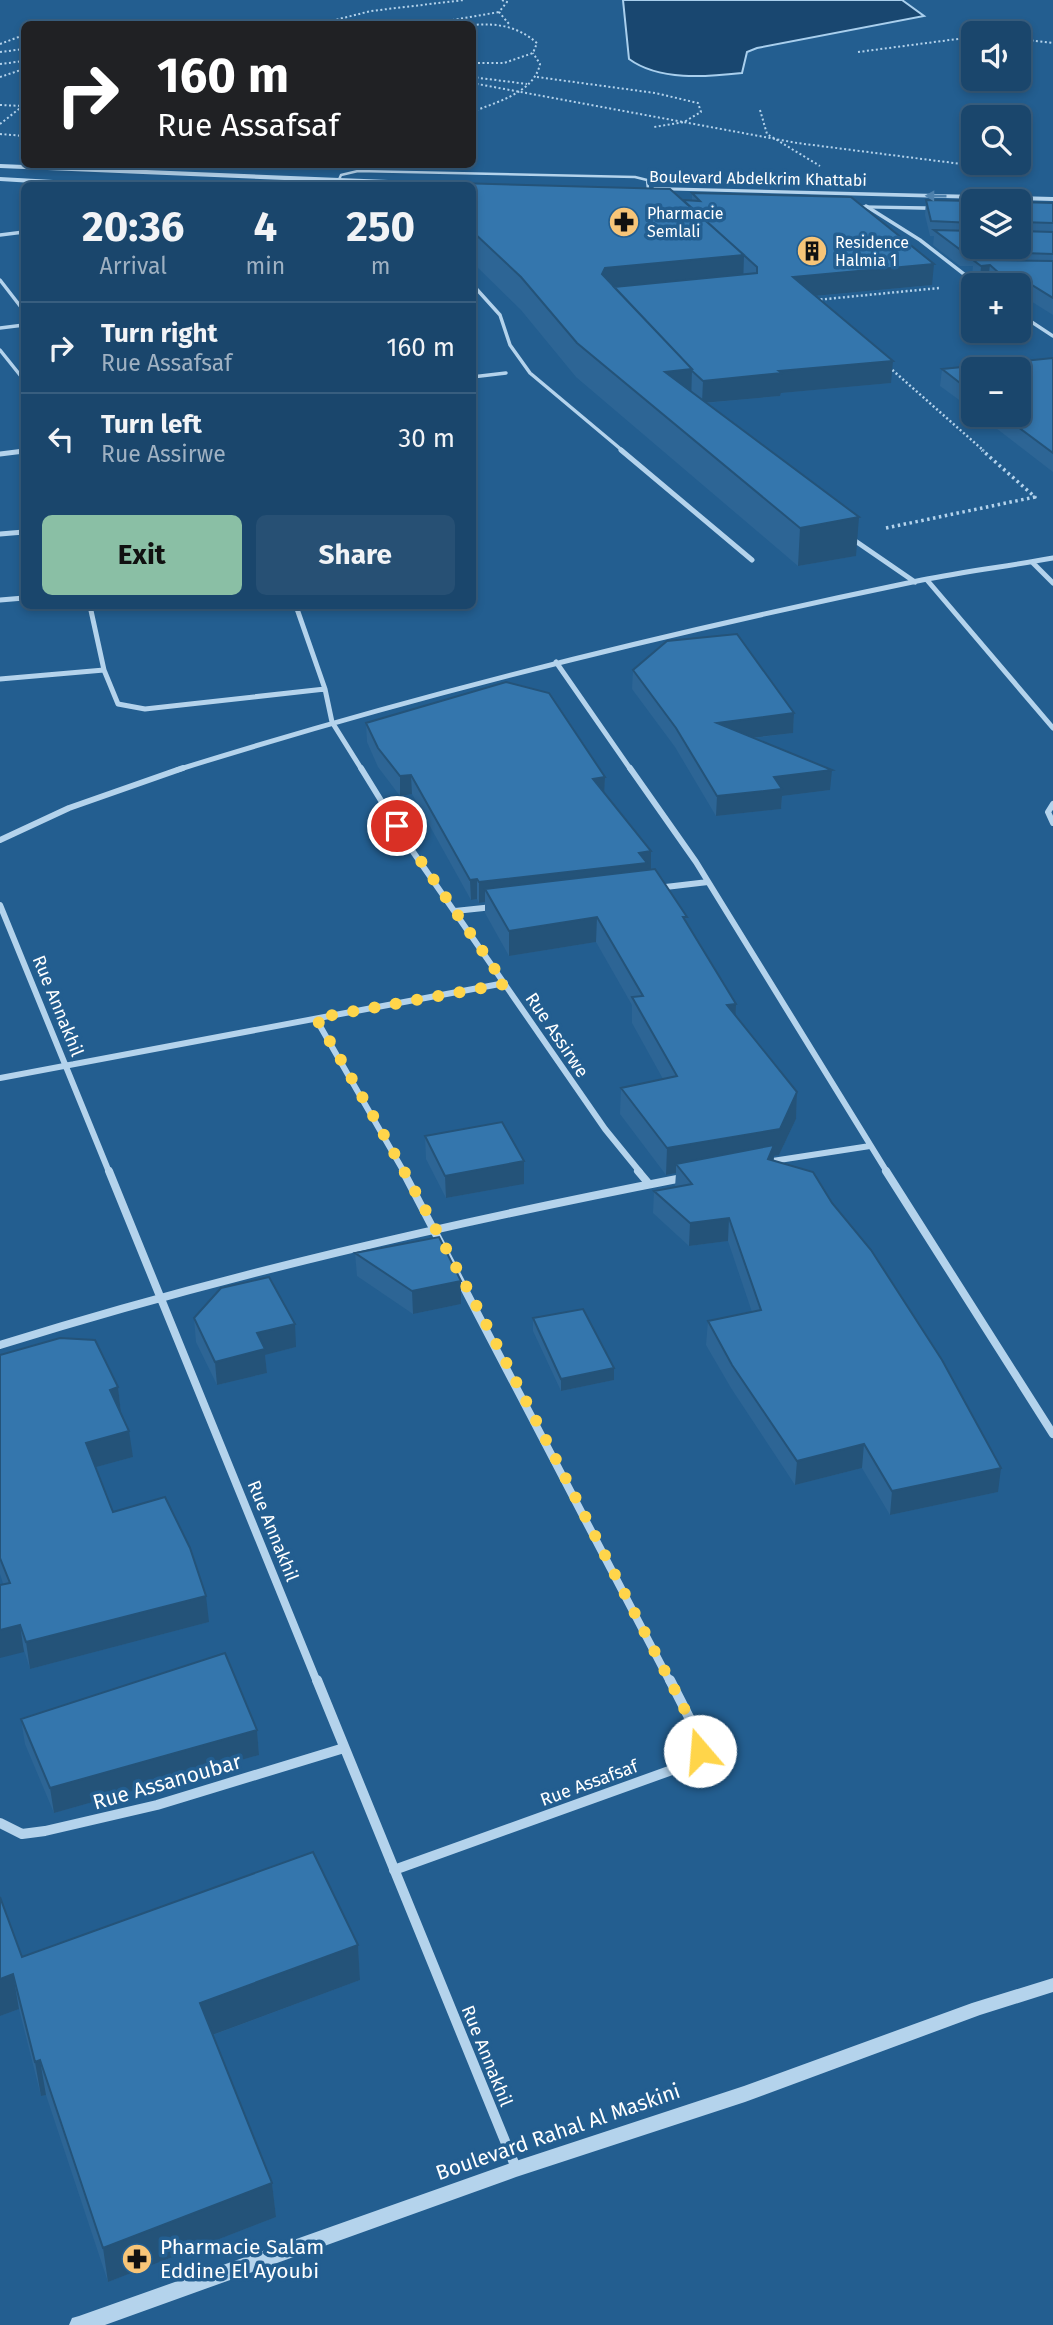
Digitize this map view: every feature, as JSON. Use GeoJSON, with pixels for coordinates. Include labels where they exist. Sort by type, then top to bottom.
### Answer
{"type":"FeatureCollection","features":[{"type":"Feature","properties":{"kind":"street"},"geometry":{"type":"LineString","coordinates":[[0,166],[21,167]]}},
{"type":"Feature","properties":{"kind":"street"},"geometry":{"type":"LineString","coordinates":[[42,168],[338,182]]}},
{"type":"Feature","properties":{"kind":"street"},"geometry":{"type":"LineString","coordinates":[[0,179],[53,182]]}},
{"type":"Feature","properties":{"kind":"street","name":"Boulevard Abdelkrim Khattabi"},"geometry":{"type":"LineString","coordinates":[[638,189],[1053,199]]}},
{"type":"Feature","properties":{"kind":"street","name":"Boulevard Abdelkrim Khattabi"},"geometry":{"type":"LineString","coordinates":[[839,206],[961,209]]}},
{"type":"Feature","properties":{"kind":"street"},"geometry":{"type":"LineString","coordinates":[[866,206],[920,240],[961,273]]}},
{"type":"Feature","properties":{"kind":"street"},"geometry":{"type":"LineString","coordinates":[[1031,208],[1053,208]]}},
{"type":"Feature","properties":{"kind":"street"},"geometry":{"type":"LineString","coordinates":[[0,235],[21,232]]}},
{"type":"Feature","properties":{"kind":"street"},"geometry":{"type":"LineString","coordinates":[[920,240],[933,240]]}},
{"type":"Feature","properties":{"kind":"street"},"geometry":{"type":"LineString","coordinates":[[957,270],[971,270]]}},
{"type":"Feature","properties":{"kind":"street"},"geometry":{"type":"LineString","coordinates":[[0,280],[21,307]]}},
{"type":"Feature","properties":{"kind":"street"},"geometry":{"type":"LineString","coordinates":[[476,288],[500,315],[510,345],[530,373],[752,560]]}},
{"type":"Feature","properties":{"kind":"street"},"geometry":{"type":"LineString","coordinates":[[1031,322],[1053,336]]}},
{"type":"Feature","properties":{"kind":"street"},"geometry":{"type":"LineString","coordinates":[[0,328],[21,325]]}},
{"type":"Feature","properties":{"kind":"street"},"geometry":{"type":"LineString","coordinates":[[0,350],[21,376]]}},
{"type":"Feature","properties":{"kind":"street"},"geometry":{"type":"LineString","coordinates":[[476,377],[506,373]]}},
{"type":"Feature","properties":{"kind":"street"},"geometry":{"type":"LineString","coordinates":[[0,454],[21,451]]}},
{"type":"Feature","properties":{"kind":"street"},"geometry":{"type":"LineString","coordinates":[[0,534],[21,532]]}},
{"type":"Feature","properties":{"kind":"street"},"geometry":{"type":"LineString","coordinates":[[849,536],[915,582]]}},
{"type":"Feature","properties":{"kind":"street"},"geometry":{"type":"LineString","coordinates":[[0,840],[41,819],[118,789],[332,722],[556,662],[915,582],[1053,558]]}},
{"type":"Feature","properties":{"kind":"street"},"geometry":{"type":"LineString","coordinates":[[1032,562],[1053,583]]}},
{"type":"Feature","properties":{"kind":"street"},"geometry":{"type":"LineString","coordinates":[[927,580],[1053,728]]}},
{"type":"Feature","properties":{"kind":"street"},"geometry":{"type":"LineString","coordinates":[[0,600],[21,598]]}},
{"type":"Feature","properties":{"kind":"street"},"geometry":{"type":"LineString","coordinates":[[91,609],[104,670],[118,704],[132,709],[325,689]]}},
{"type":"Feature","properties":{"kind":"street","name":"Rue Assirwe"},"geometry":{"type":"LineString","coordinates":[[297,609],[325,689],[332,722],[409,846],[605,1129],[649,1184]]}},
{"type":"Feature","properties":{"kind":"street"},"geometry":{"type":"LineString","coordinates":[[556,662],[708,882],[870,1146],[1053,1434]]}},
{"type":"Feature","properties":{"kind":"street"},"geometry":{"type":"LineString","coordinates":[[0,679],[104,670]]}},
{"type":"Feature","properties":{"kind":"street"},"geometry":{"type":"LineString","coordinates":[[1053,804],[1048,812],[1053,823]]}},
{"type":"Feature","properties":{"kind":"street"},"geometry":{"type":"LineString","coordinates":[[642,890],[708,882]]}},
{"type":"Feature","properties":{"kind":"street"},"geometry":{"type":"LineString","coordinates":[[455,911],[508,905]]}},
{"type":"Feature","properties":{"kind":"street","name":"Rue Annakhil"},"geometry":{"type":"LineString","coordinates":[[0,906],[516,2169]]}},
{"type":"Feature","properties":{"kind":"street"},"geometry":{"type":"LineString","coordinates":[[0,1078],[505,984]]}},
{"type":"Feature","properties":{"kind":"street","name":"Rue Assafsaf"},"geometry":{"type":"LineString","coordinates":[[316,1018],[373,1113],[436,1230],[680,1700],[695,1731],[700,1751],[683,1766],[394,1870]]}},
{"type":"Feature","properties":{"kind":"street"},"geometry":{"type":"LineString","coordinates":[[750,1165],[870,1146]]}},
{"type":"Feature","properties":{"kind":"street"},"geometry":{"type":"LineString","coordinates":[[0,1345],[298,1260],[547,1204],[687,1177]]}},
{"type":"Feature","properties":{"kind":"street","name":"Rue Assanoubar"},"geometry":{"type":"LineString","coordinates":[[0,1823],[22,1834],[45,1831],[157,1805],[344,1748]]}},
{"type":"Feature","properties":{"kind":"street","name":"Boulevard Rahal Al Maskini"},"geometry":{"type":"LineString","coordinates":[[79,2325],[516,2169],[745,2094],[978,2008],[1053,1985]]}},
{"type":"Feature","properties":{"kind":"lane"},"geometry":{"type":"LineString","coordinates":[[338,182],[341,175],[358,171],[642,178],[647,180],[648,189]]}},
{"type":"Feature","properties":{"kind":"path"},"geometry":{"type":"LineString","coordinates":[[332,21],[371,11],[464,0]]}},
{"type":"Feature","properties":{"kind":"path"},"geometry":{"type":"LineString","coordinates":[[447,21],[499,12],[507,2],[502,0]]}},
{"type":"Feature","properties":{"kind":"path"},"geometry":{"type":"LineString","coordinates":[[476,63],[503,64],[522,60],[533,53],[537,43],[523,29],[500,18],[499,12]]}},
{"type":"Feature","properties":{"kind":"path"},"geometry":{"type":"LineString","coordinates":[[336,20],[346,21]]}},
{"type":"Feature","properties":{"kind":"path"},"geometry":{"type":"LineString","coordinates":[[476,25],[513,26]]}},
{"type":"Feature","properties":{"kind":"path"},"geometry":{"type":"LineString","coordinates":[[0,44],[21,35]]}},
{"type":"Feature","properties":{"kind":"path"},"geometry":{"type":"LineString","coordinates":[[858,51],[961,38]]}},
{"type":"Feature","properties":{"kind":"path"},"geometry":{"type":"LineString","coordinates":[[1031,40],[1053,43]]}},
{"type":"Feature","properties":{"kind":"path"},"geometry":{"type":"LineString","coordinates":[[0,52],[21,49]]}},
{"type":"Feature","properties":{"kind":"path"},"geometry":{"type":"LineString","coordinates":[[476,110],[529,85],[537,77],[540,64],[533,53]]}},
{"type":"Feature","properties":{"kind":"path"},"geometry":{"type":"LineString","coordinates":[[0,64],[21,61]]}},
{"type":"Feature","properties":{"kind":"path"},"geometry":{"type":"LineString","coordinates":[[0,77],[21,70]]}},
{"type":"Feature","properties":{"kind":"path"},"geometry":{"type":"LineString","coordinates":[[537,77],[655,93],[698,103],[701,112],[684,122],[654,127]]}},
{"type":"Feature","properties":{"kind":"path"},"geometry":{"type":"LineString","coordinates":[[476,78],[529,85]]}},
{"type":"Feature","properties":{"kind":"path"},"geometry":{"type":"LineString","coordinates":[[476,84],[775,140],[881,157],[961,164]]}},
{"type":"Feature","properties":{"kind":"path"},"geometry":{"type":"LineString","coordinates":[[0,105],[21,105]]}},
{"type":"Feature","properties":{"kind":"path"},"geometry":{"type":"LineString","coordinates":[[0,124],[21,107]]}},
{"type":"Feature","properties":{"kind":"path"},"geometry":{"type":"LineString","coordinates":[[760,110],[767,134],[825,169],[833,194]]}},
{"type":"Feature","properties":{"kind":"path"},"geometry":{"type":"LineString","coordinates":[[0,134],[21,136]]}},
{"type":"Feature","properties":{"kind":"path"},"geometry":{"type":"LineString","coordinates":[[823,309],[813,300],[950,287]]}},
{"type":"Feature","properties":{"kind":"path"},"geometry":{"type":"LineString","coordinates":[[849,536],[1035,497],[884,363]]}},
{"type":"Feature","properties":{"kind":"water"},"geometry":{"type":"Polygon","coordinates":[[[623,0],[902,0],[924,16],[757,48],[747,52],[742,73],[683,76],[654,71],[629,59],[623,0]]]}},
{"type":"Feature","properties":{"kind":"building"},"geometry":{"type":"Polygon","coordinates":[[[476,184],[670,189],[744,255],[605,268],[602,274],[692,369],[665,372],[859,517],[800,528],[577,343],[521,277],[476,235],[476,184]]]}},
{"type":"Feature","properties":{"kind":"building"},"geometry":{"type":"Polygon","coordinates":[[[692,193],[851,197],[934,264],[793,277],[893,361],[703,381],[614,287],[757,273],[757,267],[683,200],[700,201],[692,193]]]}},
{"type":"Feature","properties":{"kind":"building"},"geometry":{"type":"Polygon","coordinates":[[[926,200],[961,201],[961,222],[931,221],[926,200]]]}},
{"type":"Feature","properties":{"kind":"building"},"geometry":{"type":"Polygon","coordinates":[[[1031,202],[1053,203],[1053,223],[1031,222],[1031,202]]]}},
{"type":"Feature","properties":{"kind":"building"},"geometry":{"type":"Polygon","coordinates":[[[934,230],[961,231],[961,250],[934,230]]]}},
{"type":"Feature","properties":{"kind":"building"},"geometry":{"type":"Polygon","coordinates":[[[1031,231],[1053,232],[1053,254],[1031,253],[1031,231]]]}},
{"type":"Feature","properties":{"kind":"building"},"geometry":{"type":"Polygon","coordinates":[[[973,260],[1053,261],[1053,298],[1031,284],[1031,273],[999,273],[990,265],[981,266],[973,260]]]}},
{"type":"Feature","properties":{"kind":"building"},"geometry":{"type":"Polygon","coordinates":[[[1053,358],[1053,453],[1018,427],[1031,427],[1031,360],[1053,358]]]}},
{"type":"Feature","properties":{"kind":"building"},"geometry":{"type":"Polygon","coordinates":[[[961,367],[961,384],[942,369],[961,367]]]}},
{"type":"Feature","properties":{"kind":"building"},"geometry":{"type":"Polygon","coordinates":[[[737,634],[794,713],[717,723],[832,770],[774,777],[782,789],[717,796],[676,728],[633,670],[667,641],[737,634]]]}},
{"type":"Feature","properties":{"kind":"building"},"geometry":{"type":"Polygon","coordinates":[[[506,682],[549,693],[605,777],[593,779],[651,851],[639,853],[647,863],[479,882],[477,879],[470,880],[411,775],[400,776],[378,748],[366,723],[506,682]]]}},
{"type":"Feature","properties":{"kind":"building"},"geometry":{"type":"Polygon","coordinates":[[[655,869],[687,917],[683,917],[736,1004],[727,1005],[797,1092],[780,1129],[667,1148],[621,1088],[677,1076],[632,997],[643,996],[597,917],[509,931],[485,889],[655,869]]]}},
{"type":"Feature","properties":{"kind":"building"},"geometry":{"type":"Polygon","coordinates":[[[502,1122],[524,1161],[445,1176],[425,1136],[502,1122]]]}},
{"type":"Feature","properties":{"kind":"building"},"geometry":{"type":"Polygon","coordinates":[[[774,1145],[768,1159],[813,1172],[832,1203],[871,1250],[942,1360],[1001,1468],[892,1491],[864,1444],[797,1461],[732,1365],[708,1321],[761,1310],[729,1218],[690,1223],[654,1191],[692,1184],[676,1164],[774,1145]]]}},
{"type":"Feature","properties":{"kind":"building"},"geometry":{"type":"Polygon","coordinates":[[[439,1237],[461,1281],[412,1291],[355,1253],[439,1237]]]}},
{"type":"Feature","properties":{"kind":"building"},"geometry":{"type":"Polygon","coordinates":[[[269,1277],[295,1324],[257,1333],[265,1349],[215,1362],[194,1318],[221,1288],[269,1277]]]}},
{"type":"Feature","properties":{"kind":"building"},"geometry":{"type":"Polygon","coordinates":[[[583,1309],[614,1368],[561,1379],[533,1318],[583,1309]]]}},
{"type":"Feature","properties":{"kind":"building"},"geometry":{"type":"Polygon","coordinates":[[[60,1338],[95,1340],[118,1387],[110,1390],[129,1431],[86,1443],[113,1512],[165,1497],[190,1548],[206,1596],[26,1642],[20,1625],[0,1630],[0,1585],[10,1583],[0,1558],[0,1355],[60,1338]]]}},
{"type":"Feature","properties":{"kind":"building"},"geometry":{"type":"Polygon","coordinates":[[[225,1653],[257,1730],[50,1788],[21,1719],[225,1653]]]}},
{"type":"Feature","properties":{"kind":"building"},"geometry":{"type":"Polygon","coordinates":[[[313,1852],[358,1945],[200,2003],[272,2183],[103,2248],[40,2060],[35,2062],[13,1974],[0,1979],[0,1897],[22,1957],[313,1852]]]}},
{"type":"Feature","properties":{"kind":"place","name":"Pharmacie Semlali"},"geometry":{"type":"Point","coordinates":[624,222]}},
{"type":"Feature","properties":{"kind":"place","name":"Residence Halmia 1"},"geometry":{"type":"Point","coordinates":[812,251]}},
{"type":"Feature","properties":{"kind":"place","name":"Pharmacie Salam Eddine El Ayoubi"},"geometry":{"type":"Point","coordinates":[137,2259]}},
{"type":"Feature","properties":{"kind":"route"},"geometry":{"type":"LineString","coordinates":[[397,826],[505,984],[316,1018],[373,1113],[436,1230],[680,1700],[695,1731],[700,1751]]}}]}
